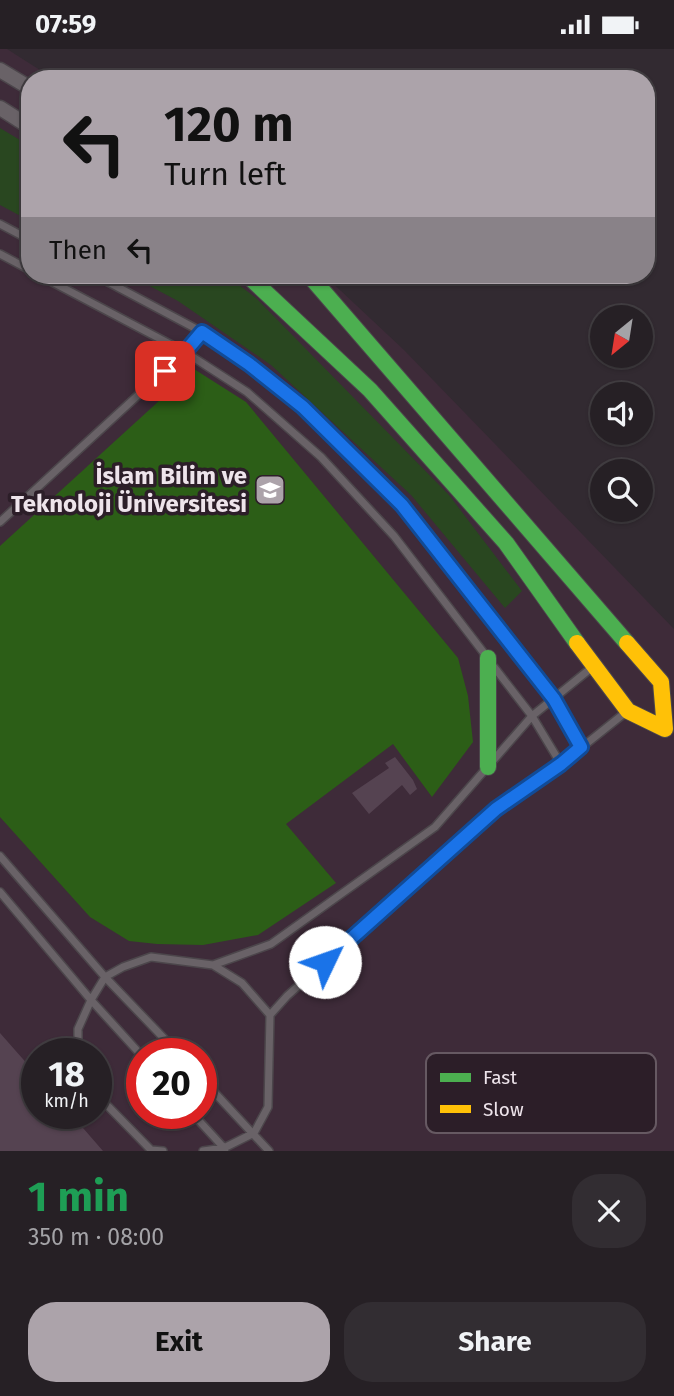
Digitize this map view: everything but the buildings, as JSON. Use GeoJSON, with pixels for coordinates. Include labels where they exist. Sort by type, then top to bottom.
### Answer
{"type":"FeatureCollection","features":[{"type":"Feature","properties":{"kind":"street"},"geometry":{"type":"LineString","coordinates":[[0,70],[21,83]]}},
{"type":"Feature","properties":{"kind":"street"},"geometry":{"type":"LineString","coordinates":[[0,108],[21,121]]}},
{"type":"Feature","properties":{"kind":"street"},"geometry":{"type":"LineString","coordinates":[[257,284],[370,390],[506,543],[628,711],[669,734]]}},
{"type":"Feature","properties":{"kind":"street"},"geometry":{"type":"LineString","coordinates":[[317,284],[661,682],[669,734]]}},
{"type":"Feature","properties":{"kind":"street"},"geometry":{"type":"LineString","coordinates":[[488,658],[488,767]]}},
{"type":"Feature","properties":{"kind":"lane"},"geometry":{"type":"LineString","coordinates":[[0,224],[21,235]]}},
{"type":"Feature","properties":{"kind":"lane"},"geometry":{"type":"LineString","coordinates":[[0,254],[21,265]]}},
{"type":"Feature","properties":{"kind":"lane"},"geometry":{"type":"LineString","coordinates":[[56,284],[185,352],[247,392],[321,457],[394,536],[532,716],[561,764]]}},
{"type":"Feature","properties":{"kind":"lane"},"geometry":{"type":"LineString","coordinates":[[112,284],[202,332],[249,364],[303,407],[402,505],[554,699],[581,747]]}},
{"type":"Feature","properties":{"kind":"lane"},"geometry":{"type":"LineString","coordinates":[[0,522],[185,352],[202,332]]}},
{"type":"Feature","properties":{"kind":"lane"},"geometry":{"type":"LineString","coordinates":[[213,965],[271,944],[435,827],[532,716],[593,666]]}},
{"type":"Feature","properties":{"kind":"lane"},"geometry":{"type":"LineString","coordinates":[[203,1151],[225,1149],[254,1133],[268,1107],[270,1014],[286,996],[496,809],[561,764],[628,711]]}},
{"type":"Feature","properties":{"kind":"lane"},"geometry":{"type":"LineString","coordinates":[[0,856],[105,977],[164,1038]]}},
{"type":"Feature","properties":{"kind":"lane"},"geometry":{"type":"LineString","coordinates":[[0,892],[126,1038]]}},
{"type":"Feature","properties":{"kind":"lane"},"geometry":{"type":"LineString","coordinates":[[78,1038],[78,1029],[105,977],[151,957],[213,965],[242,983],[270,1014]]}},
{"type":"Feature","properties":{"kind":"lane"},"geometry":{"type":"LineString","coordinates":[[217,1095],[270,1151]]}},
{"type":"Feature","properties":{"kind":"lane"},"geometry":{"type":"LineString","coordinates":[[112,1110],[151,1150],[163,1151]]}},
{"type":"Feature","properties":{"kind":"lane"},"geometry":{"type":"LineString","coordinates":[[207,1129],[225,1149]]}},
{"type":"Feature","properties":{"kind":"shaded area","name":"İslam Bilim ve Teknoloji Üniversitesi"},"geometry":{"type":"Polygon","coordinates":[[[0,49],[7,49],[40,70],[21,70],[21,284],[334,284],[404,350],[674,629],[674,1151],[0,1151],[0,49]]]}},
{"type":"Feature","properties":{"kind":"green space"},"geometry":{"type":"Polygon","coordinates":[[[0,128],[21,141],[21,216],[0,205],[0,128]]]}},
{"type":"Feature","properties":{"kind":"green space"},"geometry":{"type":"Polygon","coordinates":[[[146,284],[238,284],[256,298],[449,495],[522,591],[505,608],[411,495],[271,365],[178,301],[146,284]]]}},
{"type":"Feature","properties":{"kind":"green space"},"geometry":{"type":"Polygon","coordinates":[[[194,369],[246,402],[458,658],[468,696],[473,742],[432,797],[393,744],[286,824],[336,883],[258,935],[203,945],[157,944],[129,941],[90,917],[0,817],[0,546],[194,369]]]}},
{"type":"Feature","properties":{"kind":"traffic: fast"},"geometry":{"type":"LineString","coordinates":[[257,284],[370,390],[506,543],[577,643]]}},
{"type":"Feature","properties":{"kind":"traffic: fast"},"geometry":{"type":"LineString","coordinates":[[317,284],[627,643]]}},
{"type":"Feature","properties":{"kind":"traffic: fast"},"geometry":{"type":"LineString","coordinates":[[488,658],[488,767]]}},
{"type":"Feature","properties":{"kind":"traffic: slow"},"geometry":{"type":"LineString","coordinates":[[577,643],[628,711],[665,729],[661,682],[627,643]]}},
{"type":"Feature","properties":{"kind":"place","name":"İslam Bilim ve Teknoloji Üniversitesi"},"geometry":{"type":"Point","coordinates":[270,490]}},
{"type":"Feature","properties":{"kind":"route"},"geometry":{"type":"LineString","coordinates":[[165,371],[202,332],[249,364],[303,407],[402,505],[554,699],[581,747],[496,809],[325,962]]}}]}
